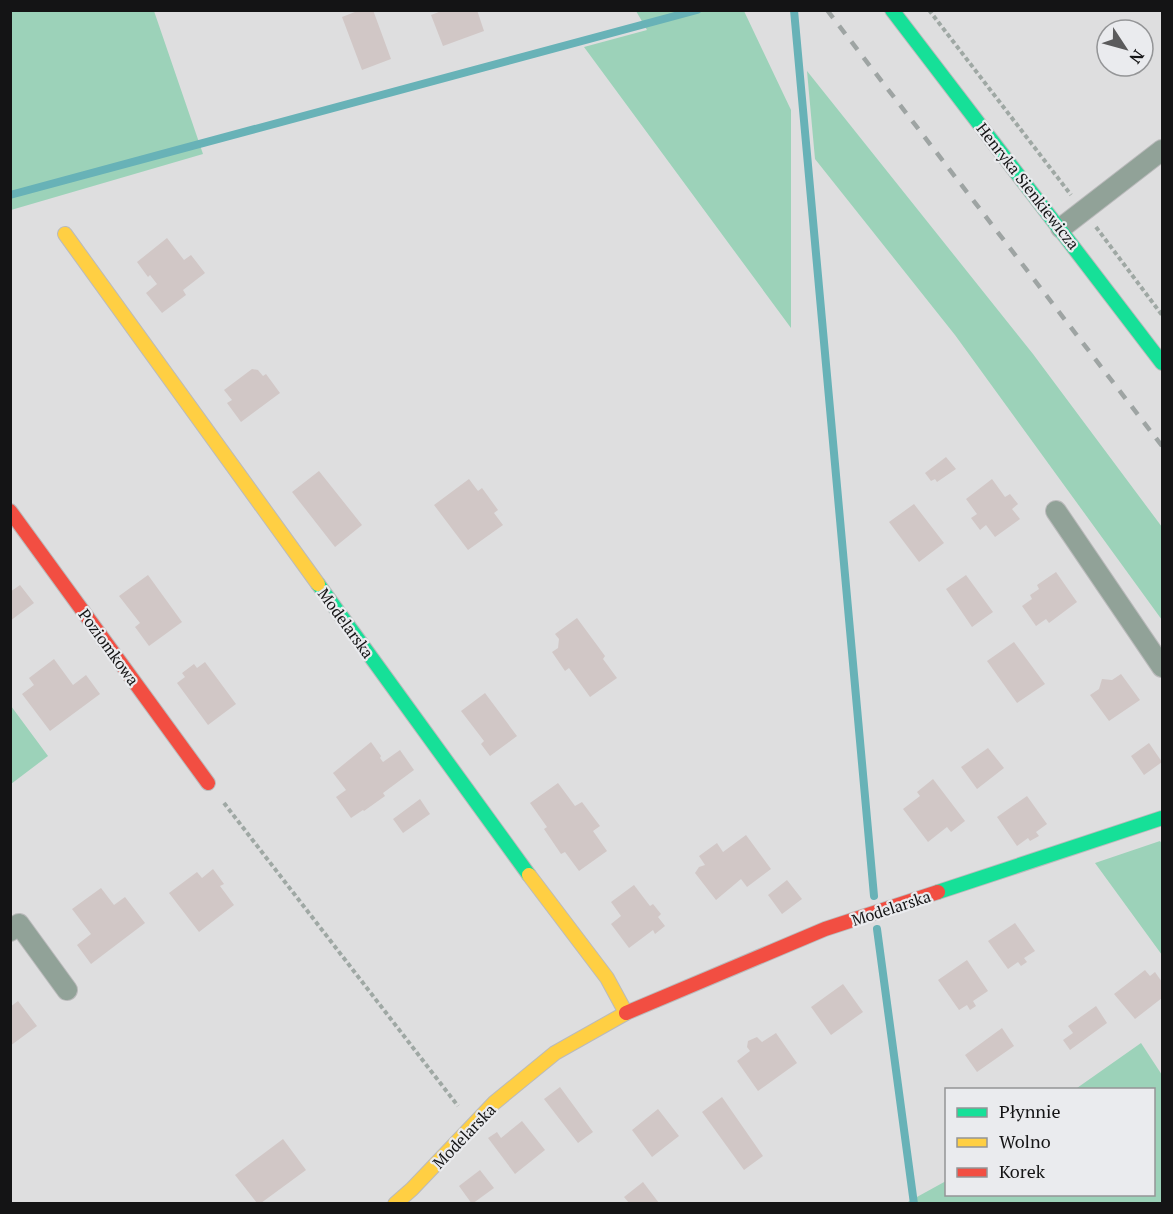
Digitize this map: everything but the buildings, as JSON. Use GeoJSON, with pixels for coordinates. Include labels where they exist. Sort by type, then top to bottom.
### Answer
{"type":"FeatureCollection","features":[{"type":"Feature","properties":{"kind":"street","name":"Henryka Sienkiewicza"},"geometry":{"type":"LineString","coordinates":[[892,10],[1162,363]]}},
{"type":"Feature","properties":{"kind":"street"},"geometry":{"type":"LineString","coordinates":[[1061,228],[1162,150]]}},
{"type":"Feature","properties":{"kind":"street","name":"Modelarska"},"geometry":{"type":"LineString","coordinates":[[65,234],[524,869],[607,978],[626,1013]]}},
{"type":"Feature","properties":{"kind":"street","name":"Poziomkowa"},"geometry":{"type":"LineString","coordinates":[[10,511],[208,783]]}},
{"type":"Feature","properties":{"kind":"street"},"geometry":{"type":"LineString","coordinates":[[1056,511],[1162,667]]}},
{"type":"Feature","properties":{"kind":"street","name":"Modelarska"},"geometry":{"type":"LineString","coordinates":[[395,1203],[412,1189],[495,1103],[555,1053],[626,1013],[825,929],[1162,818]]}},
{"type":"Feature","properties":{"kind":"street"},"geometry":{"type":"LineString","coordinates":[[10,931],[19,924],[67,990]]}},
{"type":"Feature","properties":{"kind":"path"},"geometry":{"type":"LineString","coordinates":[[929,10],[1162,315]]}},
{"type":"Feature","properties":{"kind":"path"},"geometry":{"type":"LineString","coordinates":[[208,783],[473,1125]]}},
{"type":"Feature","properties":{"kind":"green space"},"geometry":{"type":"Polygon","coordinates":[[[11,10],[154,11],[203,154],[11,210],[11,10]]]}},
{"type":"Feature","properties":{"kind":"green space"},"geometry":{"type":"Polygon","coordinates":[[[636,11],[744,11],[791,110],[791,328],[584,47],[647,30],[636,11]]]}},
{"type":"Feature","properties":{"kind":"green space"},"geometry":{"type":"Polygon","coordinates":[[[807,71],[1033,354],[1162,527],[1162,620],[955,335],[815,159],[807,71]]]}},
{"type":"Feature","properties":{"kind":"green space"},"geometry":{"type":"Polygon","coordinates":[[[11,706],[48,756],[11,784],[11,706]]]}},
{"type":"Feature","properties":{"kind":"green space"},"geometry":{"type":"Polygon","coordinates":[[[1160,841],[1162,844],[1162,955],[1095,863],[1160,841]]]}},
{"type":"Feature","properties":{"kind":"green space"},"geometry":{"type":"Polygon","coordinates":[[[1141,1043],[1162,1075],[1162,1203],[906,1203],[945,1182],[945,1196],[1155,1196],[1155,1088],[1077,1088],[1141,1043]]]}},
{"type":"Feature","properties":{"kind":"waterway"},"geometry":{"type":"LineString","coordinates":[[10,195],[697,10]]}},
{"type":"Feature","properties":{"kind":"waterway"},"geometry":{"type":"LineString","coordinates":[[794,10],[874,896]]}},
{"type":"Feature","properties":{"kind":"waterway"},"geometry":{"type":"LineString","coordinates":[[877,929],[914,1204]]}},
{"type":"Feature","properties":{"kind":"railway"},"geometry":{"type":"LineString","coordinates":[[827,10],[1162,446]]}},
{"type":"Feature","properties":{"kind":"traffic: fast"},"geometry":{"type":"LineString","coordinates":[[892,10],[1162,363]]}},
{"type":"Feature","properties":{"kind":"traffic: fast"},"geometry":{"type":"LineString","coordinates":[[318,584],[529,875]]}},
{"type":"Feature","properties":{"kind":"traffic: fast"},"geometry":{"type":"LineString","coordinates":[[938,892],[1162,818]]}},
{"type":"Feature","properties":{"kind":"traffic: slow"},"geometry":{"type":"LineString","coordinates":[[65,234],[318,584]]}},
{"type":"Feature","properties":{"kind":"traffic: slow"},"geometry":{"type":"LineString","coordinates":[[529,875],[607,978],[626,1013]]}},
{"type":"Feature","properties":{"kind":"traffic: slow"},"geometry":{"type":"LineString","coordinates":[[395,1204],[494,1103],[555,1053],[626,1013]]}},
{"type":"Feature","properties":{"kind":"traffic: jam"},"geometry":{"type":"LineString","coordinates":[[10,511],[208,783]]}},
{"type":"Feature","properties":{"kind":"traffic: jam"},"geometry":{"type":"LineString","coordinates":[[626,1013],[825,929],[938,892]]}}]}
